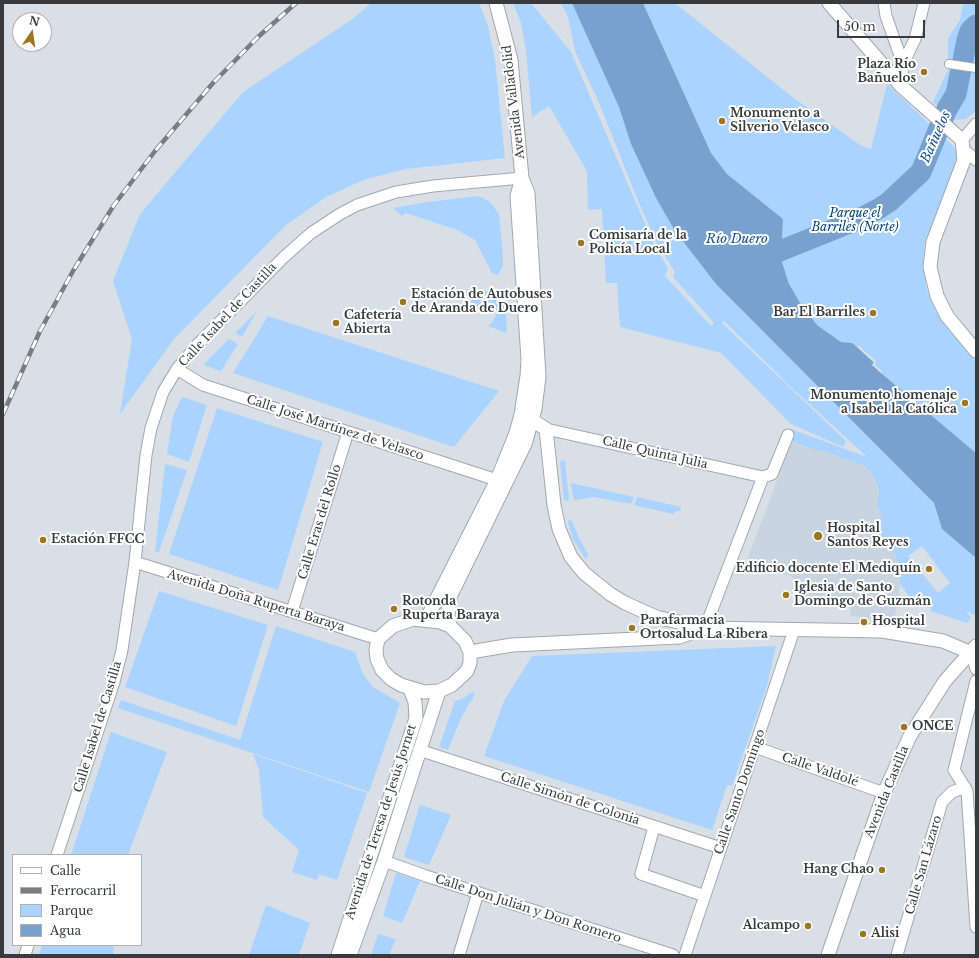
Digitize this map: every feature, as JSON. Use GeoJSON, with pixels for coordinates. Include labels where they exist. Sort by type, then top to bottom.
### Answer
{"type":"FeatureCollection","features":[{"type":"Feature","properties":{"kind":"street","name":"Avenida Valladolid"},"geometry":{"type":"LineString","coordinates":[[496,3],[511,60],[522,178]]}},
{"type":"Feature","properties":{"kind":"street"},"geometry":{"type":"LineString","coordinates":[[829,3],[901,86],[960,141],[976,160]]}},
{"type":"Feature","properties":{"kind":"street"},"geometry":{"type":"LineString","coordinates":[[884,3],[888,22],[903,64]]}},
{"type":"Feature","properties":{"kind":"street"},"geometry":{"type":"LineString","coordinates":[[901,86],[903,64],[915,39],[924,3]]}},
{"type":"Feature","properties":{"kind":"street"},"geometry":{"type":"LineString","coordinates":[[949,64],[976,68]]}},
{"type":"Feature","properties":{"kind":"street"},"geometry":{"type":"LineString","coordinates":[[960,141],[976,124]]}},
{"type":"Feature","properties":{"kind":"street"},"geometry":{"type":"LineString","coordinates":[[960,141],[964,160],[933,242],[930,267],[937,296],[947,316],[976,351]]}},
{"type":"Feature","properties":{"kind":"street","name":"Calle Isabel de Castilla"},"geometry":{"type":"LineString","coordinates":[[58,854],[114,682],[122,650],[135,562],[146,454],[151,428],[162,392],[177,370],[198,344],[284,257],[311,233],[340,214],[357,205],[396,192],[433,186],[522,178]]}},
{"type":"Feature","properties":{"kind":"street"},"geometry":{"type":"LineString","coordinates":[[450,626],[448,616],[450,597],[525,444],[532,420],[539,382],[539,356],[529,200],[522,178]]}},
{"type":"Feature","properties":{"kind":"street"},"geometry":{"type":"LineString","coordinates":[[426,620],[496,480],[516,433],[527,376],[528,360],[517,196],[522,178]]}},
{"type":"Feature","properties":{"kind":"street","name":"Calle José Martínez de Velasco"},"geometry":{"type":"LineString","coordinates":[[177,370],[203,385],[496,480]]}},
{"type":"Feature","properties":{"kind":"street"},"geometry":{"type":"LineString","coordinates":[[532,420],[546,429],[554,505],[559,529],[571,556],[595,583],[625,604],[656,616],[705,628],[882,631],[943,641],[974,651],[976,669]]}},
{"type":"Feature","properties":{"kind":"street","name":"Calle Quinta Julia"},"geometry":{"type":"LineString","coordinates":[[546,429],[763,477]]}},
{"type":"Feature","properties":{"kind":"street","name":"Calle Eras del Rollo"},"geometry":{"type":"LineString","coordinates":[[292,611],[348,432]]}},
{"type":"Feature","properties":{"kind":"street"},"geometry":{"type":"LineString","coordinates":[[470,652],[512,645],[679,637],[705,628],[763,477],[772,474],[788,435]]}},
{"type":"Feature","properties":{"kind":"street","name":"Avenida Doña Ruperta Baraya"},"geometry":{"type":"LineString","coordinates":[[135,562],[292,611],[378,640]]}},
{"type":"Feature","properties":{"kind":"street"},"geometry":{"type":"LineString","coordinates":[[413,619],[440,622],[450,626],[465,641],[470,652],[470,663],[467,671],[452,685],[439,691],[424,692],[410,689],[391,679],[382,670],[377,659],[376,650],[378,640],[398,623],[413,619]]}},
{"type":"Feature","properties":{"kind":"street","name":"Calle Santo Domingo"},"geometry":{"type":"LineString","coordinates":[[685,955],[794,630]]}},
{"type":"Feature","properties":{"kind":"street","name":"Avenida Castilla"},"geometry":{"type":"LineString","coordinates":[[828,955],[884,793],[910,736],[945,681],[974,651]]}},
{"type":"Feature","properties":{"kind":"street"},"geometry":{"type":"LineString","coordinates":[[976,681],[954,770],[966,789],[976,801]]}},
{"type":"Feature","properties":{"kind":"street","name":"Avenida de Teresa de Jesús Jornet"},"geometry":{"type":"LineString","coordinates":[[338,955],[416,718],[415,702],[410,689]]}},
{"type":"Feature","properties":{"kind":"street","name":"Avenida de Teresa de Jesús Jornet"},"geometry":{"type":"LineString","coordinates":[[350,955],[384,861],[439,691]]}},
{"type":"Feature","properties":{"kind":"street","name":"Calle Valdolé"},"geometry":{"type":"LineString","coordinates":[[755,747],[884,793]]}},
{"type":"Feature","properties":{"kind":"street","name":"Calle Simón de Colonia"},"geometry":{"type":"LineString","coordinates":[[420,750],[721,848]]}},
{"type":"Feature","properties":{"kind":"street"},"geometry":{"type":"LineString","coordinates":[[966,789],[976,927]]}},
{"type":"Feature","properties":{"kind":"street","name":"Calle San Lázaro"},"geometry":{"type":"LineString","coordinates":[[897,955],[942,802],[952,792],[966,789]]}},
{"type":"Feature","properties":{"kind":"street"},"geometry":{"type":"LineString","coordinates":[[654,827],[641,874],[705,896]]}},
{"type":"Feature","properties":{"kind":"street","name":"Calle Don Julián y Don Romero"},"geometry":{"type":"LineString","coordinates":[[384,861],[478,893],[673,955]]}},
{"type":"Feature","properties":{"kind":"street"},"geometry":{"type":"LineString","coordinates":[[459,955],[478,893]]}},
{"type":"Feature","properties":{"kind":"shaded area","name":"Hospital Santos Reyes"},"geometry":{"type":"Polygon","coordinates":[[[792,441],[817,451],[822,450],[865,466],[873,475],[879,489],[877,506],[883,515],[873,522],[886,543],[892,548],[899,565],[901,579],[894,620],[850,616],[851,600],[798,596],[799,584],[790,575],[742,573],[792,441]]]}},
{"type":"Feature","properties":{"kind":"green space"},"geometry":{"type":"Polygon","coordinates":[[[371,3],[479,3],[488,26],[495,60],[505,158],[406,169],[366,179],[326,197],[286,225],[174,339],[120,414],[132,339],[113,281],[140,214],[243,92],[351,20],[371,3]]]}},
{"type":"Feature","properties":{"kind":"green space"},"geometry":{"type":"Polygon","coordinates":[[[513,3],[531,3],[571,52],[655,247],[668,268],[665,276],[711,326],[714,323],[673,277],[675,272],[656,241],[636,196],[600,105],[575,51],[568,17],[561,3],[572,3],[619,107],[631,144],[656,198],[675,231],[716,284],[934,503],[942,529],[976,558],[976,616],[966,611],[971,618],[967,623],[931,611],[931,608],[912,600],[900,584],[899,565],[892,548],[886,543],[873,522],[883,515],[877,506],[879,489],[873,475],[865,466],[822,450],[817,451],[792,441],[791,429],[867,457],[792,388],[724,321],[722,323],[846,441],[843,447],[791,424],[721,353],[620,327],[617,283],[606,283],[602,209],[588,210],[587,171],[549,106],[532,117],[526,51],[521,23],[513,3]],[[922,546],[908,556],[938,593],[950,583],[922,546]]]}},
{"type":"Feature","properties":{"kind":"green space","name":"Parque el Barriles (Norte)"},"geometry":{"type":"Polygon","coordinates":[[[643,3],[675,3],[791,96],[860,145],[871,149],[887,84],[956,149],[957,160],[925,241],[923,266],[927,291],[936,312],[976,361],[976,453],[881,373],[851,343],[841,342],[817,325],[802,306],[789,284],[781,259],[783,219],[727,174],[711,153],[643,3]]]}},
{"type":"Feature","properties":{"kind":"green space"},"geometry":{"type":"Polygon","coordinates":[[[965,3],[976,3],[976,107],[975,112],[966,119],[954,120],[933,102],[948,70],[948,38],[960,20],[962,8],[965,3]]]}},
{"type":"Feature","properties":{"kind":"green space"},"geometry":{"type":"Polygon","coordinates":[[[479,196],[490,202],[499,214],[503,265],[498,275],[492,273],[475,240],[457,230],[406,213],[402,216],[393,208],[428,202],[479,196]]]}},
{"type":"Feature","properties":{"kind":"green space"},"geometry":{"type":"Polygon","coordinates":[[[485,291],[505,295],[507,333],[488,326],[496,315],[495,307],[491,303],[485,300],[477,307],[471,307],[472,296],[485,291]]]}},
{"type":"Feature","properties":{"kind":"green space"},"geometry":{"type":"Polygon","coordinates":[[[257,311],[242,337],[235,333],[257,311]]]}},
{"type":"Feature","properties":{"kind":"green space"},"geometry":{"type":"Polygon","coordinates":[[[268,316],[499,391],[454,447],[233,373],[268,316]]]}},
{"type":"Feature","properties":{"kind":"green space"},"geometry":{"type":"Polygon","coordinates":[[[229,339],[238,344],[221,371],[203,365],[229,339]]]}},
{"type":"Feature","properties":{"kind":"green space"},"geometry":{"type":"Polygon","coordinates":[[[182,397],[207,405],[189,462],[167,454],[173,416],[182,397]]]}},
{"type":"Feature","properties":{"kind":"green space"},"geometry":{"type":"Polygon","coordinates":[[[217,408],[323,442],[278,590],[169,554],[217,408]]]}},
{"type":"Feature","properties":{"kind":"green space"},"geometry":{"type":"Polygon","coordinates":[[[563,460],[565,461],[569,499],[567,501],[564,500],[560,462],[563,460]]]}},
{"type":"Feature","properties":{"kind":"green space"},"geometry":{"type":"Polygon","coordinates":[[[165,464],[187,470],[159,552],[155,552],[165,464]]]}},
{"type":"Feature","properties":{"kind":"green space"},"geometry":{"type":"Polygon","coordinates":[[[571,483],[634,497],[631,504],[594,497],[575,500],[573,498],[571,483]]]}},
{"type":"Feature","properties":{"kind":"green space"},"geometry":{"type":"Polygon","coordinates":[[[637,497],[681,507],[680,511],[673,514],[634,505],[637,497]]]}},
{"type":"Feature","properties":{"kind":"green space"},"geometry":{"type":"Polygon","coordinates":[[[569,520],[572,521],[588,555],[587,558],[585,558],[573,539],[568,522],[569,520]]]}},
{"type":"Feature","properties":{"kind":"green space"},"geometry":{"type":"Polygon","coordinates":[[[159,591],[268,625],[236,726],[125,687],[159,591]]]}},
{"type":"Feature","properties":{"kind":"green space"},"geometry":{"type":"Polygon","coordinates":[[[276,626],[355,652],[363,674],[373,687],[400,703],[369,792],[118,708],[121,700],[240,740],[276,626]]]}},
{"type":"Feature","properties":{"kind":"green space"},"geometry":{"type":"Polygon","coordinates":[[[776,646],[767,686],[732,786],[727,785],[712,830],[484,756],[504,701],[532,656],[776,646]]]}},
{"type":"Feature","properties":{"kind":"green space"},"geometry":{"type":"Polygon","coordinates":[[[472,692],[475,694],[461,718],[448,750],[439,747],[455,701],[462,699],[472,692]]]}},
{"type":"Feature","properties":{"kind":"green space"},"geometry":{"type":"Polygon","coordinates":[[[111,732],[167,752],[128,854],[71,854],[111,732]]]}},
{"type":"Feature","properties":{"kind":"green space"},"geometry":{"type":"Polygon","coordinates":[[[253,754],[367,793],[337,880],[319,874],[317,880],[292,872],[299,850],[263,817],[259,770],[253,754]]]}},
{"type":"Feature","properties":{"kind":"green space"},"geometry":{"type":"Polygon","coordinates":[[[420,805],[451,815],[429,865],[404,857],[420,805]]]}},
{"type":"Feature","properties":{"kind":"green space"},"geometry":{"type":"Polygon","coordinates":[[[396,873],[420,881],[402,923],[383,916],[396,873]]]}},
{"type":"Feature","properties":{"kind":"green space"},"geometry":{"type":"Polygon","coordinates":[[[266,905],[310,923],[299,955],[249,955],[266,905]]]}},
{"type":"Feature","properties":{"kind":"green space"},"geometry":{"type":"Polygon","coordinates":[[[378,934],[396,939],[389,955],[371,955],[378,934]]]}},
{"type":"Feature","properties":{"kind":"green space"},"geometry":{"type":"Polygon","coordinates":[[[42,946],[114,947],[113,955],[39,955],[42,946]]]}},
{"type":"Feature","properties":{"kind":"water","name":"Río Duero"},"geometry":{"type":"Polygon","coordinates":[[[572,3],[643,3],[711,153],[727,174],[783,219],[781,259],[789,284],[802,306],[817,325],[841,342],[852,343],[857,347],[874,363],[873,365],[881,373],[976,453],[976,558],[942,529],[934,503],[716,284],[675,231],[656,198],[631,144],[619,107],[572,3]]]}},
{"type":"Feature","properties":{"kind":"pier"},"geometry":{"type":"Polygon","coordinates":[[[858,345],[876,361],[875,365],[882,371],[881,373],[872,365],[874,362],[857,347],[858,345]]]}},
{"type":"Feature","properties":{"kind":"waterway","name":"Bañuelos"},"geometry":{"type":"LineString","coordinates":[[755,261],[857,220],[878,209],[889,202],[921,172],[947,109],[956,94],[967,40],[970,31],[976,25]]}},
{"type":"Feature","properties":{"kind":"railway"},"geometry":{"type":"LineString","coordinates":[[3,414],[40,331],[73,271],[114,205],[155,151],[213,83],[258,37],[296,3]]}},
{"type":"Feature","properties":{"kind":"place","name":"Plaza Río Bañuelos"},"geometry":{"type":"Point","coordinates":[924,72]}},
{"type":"Feature","properties":{"kind":"place","name":"Monumento a Silverio Velasco"},"geometry":{"type":"Point","coordinates":[722,121]}},
{"type":"Feature","properties":{"kind":"place","name":"Comisaría de la Policía Local"},"geometry":{"type":"Point","coordinates":[581,243]}},
{"type":"Feature","properties":{"kind":"place","name":"Estación de Autobuses de Aranda de Duero"},"geometry":{"type":"Point","coordinates":[403,302]}},
{"type":"Feature","properties":{"kind":"place","name":"Bar El Barriles"},"geometry":{"type":"Point","coordinates":[873,313]}},
{"type":"Feature","properties":{"kind":"place","name":"Cafetería Abierta"},"geometry":{"type":"Point","coordinates":[336,323]}},
{"type":"Feature","properties":{"kind":"place","name":"Monumento homenaje a Isabel la Católica"},"geometry":{"type":"Point","coordinates":[965,403]}},
{"type":"Feature","properties":{"kind":"place","name":"Hospital Santos Reyes"},"geometry":{"type":"Point","coordinates":[818,536]}},
{"type":"Feature","properties":{"kind":"place","name":"Estación FFCC"},"geometry":{"type":"Point","coordinates":[43,540]}},
{"type":"Feature","properties":{"kind":"place","name":"Edificio docente El Mediquín"},"geometry":{"type":"Point","coordinates":[929,569]}},
{"type":"Feature","properties":{"kind":"place","name":"Iglesia de Santo Domingo de Guzmán"},"geometry":{"type":"Point","coordinates":[786,595]}},
{"type":"Feature","properties":{"kind":"place","name":"Rotonda Ruperta Baraya"},"geometry":{"type":"Point","coordinates":[394,609]}},
{"type":"Feature","properties":{"kind":"place","name":"Hospital"},"geometry":{"type":"Point","coordinates":[864,622]}},
{"type":"Feature","properties":{"kind":"place","name":"Parafarmacia Ortosalud La Ribera"},"geometry":{"type":"Point","coordinates":[632,628]}},
{"type":"Feature","properties":{"kind":"place","name":"ONCE"},"geometry":{"type":"Point","coordinates":[904,727]}},
{"type":"Feature","properties":{"kind":"place","name":"Hang Chao"},"geometry":{"type":"Point","coordinates":[882,870]}},
{"type":"Feature","properties":{"kind":"place","name":"Alcampo"},"geometry":{"type":"Point","coordinates":[808,926]}},
{"type":"Feature","properties":{"kind":"place","name":"Alisi"},"geometry":{"type":"Point","coordinates":[863,934]}}]}
